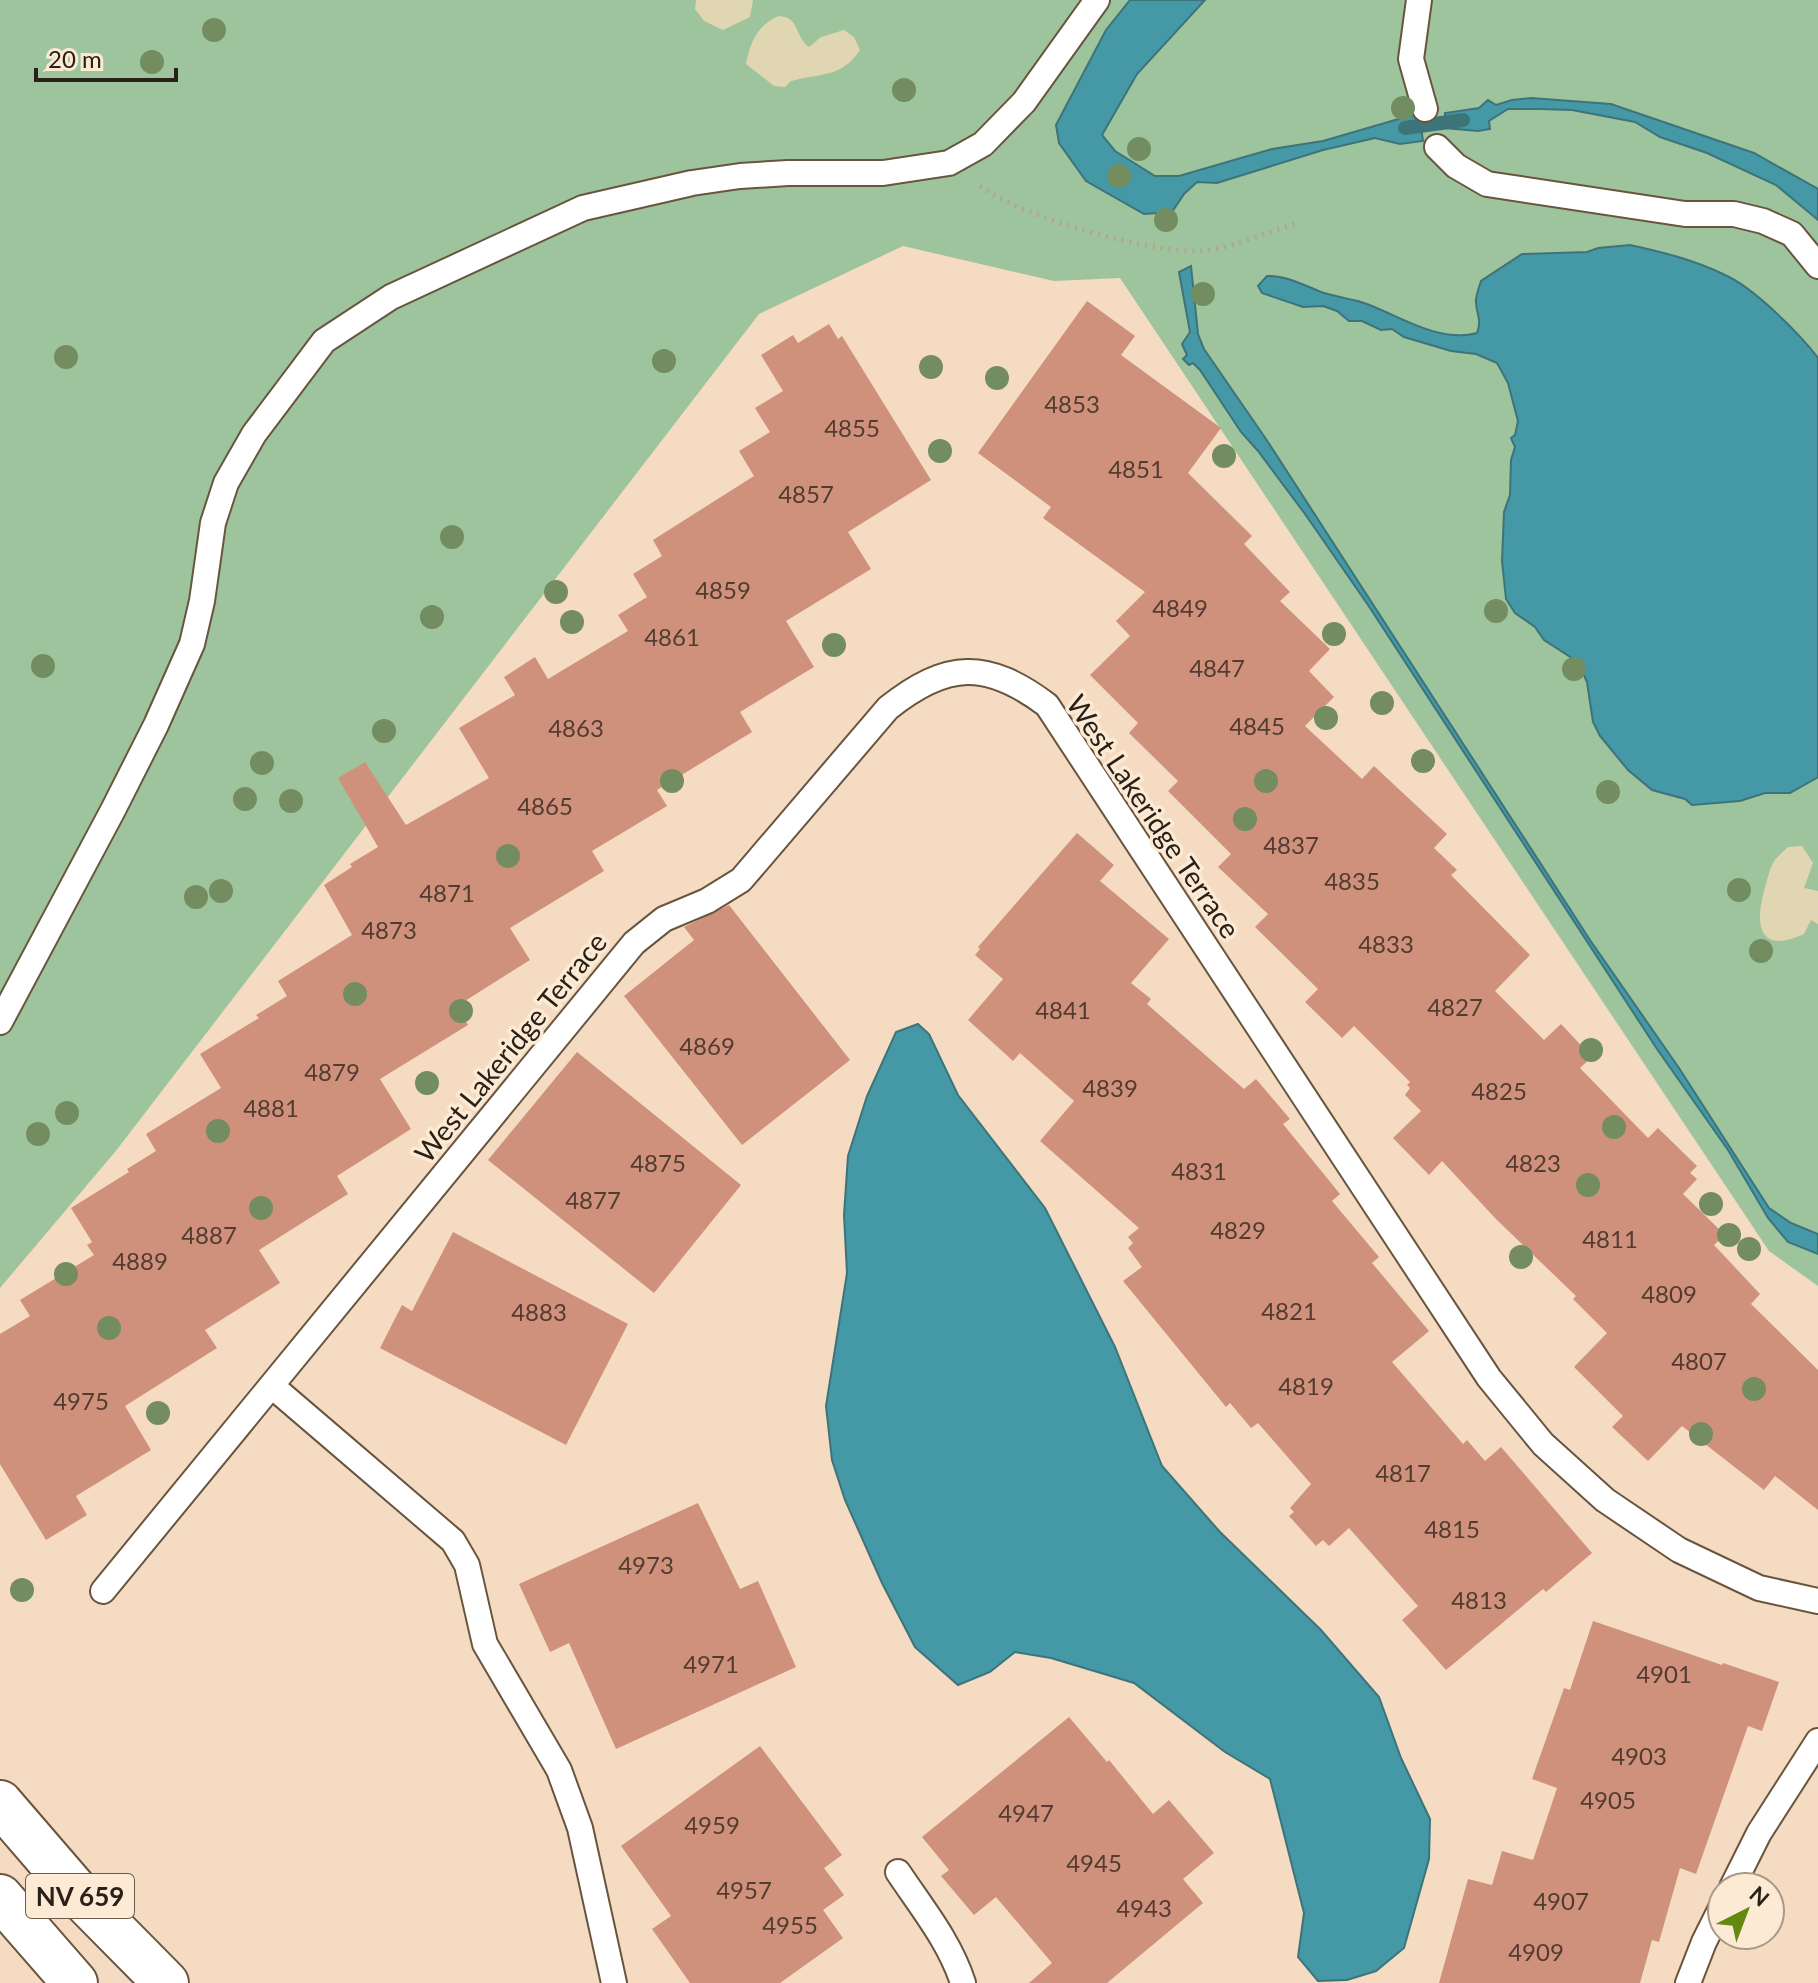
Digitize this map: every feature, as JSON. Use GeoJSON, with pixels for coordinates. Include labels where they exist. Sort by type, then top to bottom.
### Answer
{"type":"FeatureCollection","features":[{"type":"Feature","properties":{"kind":"main road","name":"NV 659"},"geometry":{"type":"LineString","coordinates":[[0,1803],[81,1897],[166,1983]]}},
{"type":"Feature","properties":{"kind":"main road","name":"NV 659"},"geometry":{"type":"LineString","coordinates":[[0,1897],[75,1983]]}},
{"type":"Feature","properties":{"kind":"lane"},"geometry":{"type":"LineString","coordinates":[[0,1022],[156,725],[192,644],[202,601],[213,523],[226,483],[254,434],[324,341],[391,297],[583,208],[692,183],[740,176],[883,173],[949,163],[983,144],[1024,102],[1097,0]]}},
{"type":"Feature","properties":{"kind":"lane"},"geometry":{"type":"LineString","coordinates":[[1419,0],[1411,59],[1425,109]]}},
{"type":"Feature","properties":{"kind":"lane"},"geometry":{"type":"LineString","coordinates":[[1437,147],[1456,166],[1487,184],[1685,214],[1734,214],[1763,221],[1792,234],[1818,266]]}},
{"type":"Feature","properties":{"kind":"lane","name":"West Lakeridge Terrace"},"geometry":{"type":"LineString","coordinates":[[103,1591],[634,943],[664,919],[707,901],[741,880],[888,708],[916,686],[949,674],[985,673],[1019,684],[1047,705],[1489,1378],[1543,1444],[1605,1500],[1679,1550],[1759,1588],[1818,1601]]}},
{"type":"Feature","properties":{"kind":"lane"},"geometry":{"type":"LineString","coordinates":[[272,1386],[453,1541],[467,1565],[485,1644],[559,1770],[580,1828],[614,1983]]}},
{"type":"Feature","properties":{"kind":"lane"},"geometry":{"type":"LineString","coordinates":[[1740,1871],[1759,1833],[1818,1741]]}},
{"type":"Feature","properties":{"kind":"lane"},"geometry":{"type":"LineString","coordinates":[[898,1872],[942,1937],[957,1964],[963,1983]]}},
{"type":"Feature","properties":{"kind":"lane"},"geometry":{"type":"LineString","coordinates":[[1688,1983],[1706,1938]]}},
{"type":"Feature","properties":{"kind":"path"},"geometry":{"type":"LineString","coordinates":[[949,163],[995,197],[1141,246],[1203,251],[1295,224]]}},
{"type":"Feature","properties":{"kind":"green space"},"geometry":{"type":"Polygon","coordinates":[[[0,0],[1818,0],[1818,1286],[1769,1251],[1120,278],[1054,281],[903,246],[759,314],[115,1152],[0,1288],[0,0]]]}},
{"type":"Feature","properties":{"kind":"sand"},"geometry":{"type":"Polygon","coordinates":[[[696,0],[753,0],[750,17],[723,30],[704,21],[695,9],[696,0]]]}},
{"type":"Feature","properties":{"kind":"sand"},"geometry":{"type":"Polygon","coordinates":[[[779,16],[794,23],[809,47],[821,37],[844,30],[854,37],[860,50],[846,66],[838,70],[791,81],[785,87],[774,86],[746,64],[756,35],[779,16]]]}},
{"type":"Feature","properties":{"kind":"sand"},"geometry":{"type":"Polygon","coordinates":[[[1802,846],[1813,863],[1804,888],[1818,891],[1818,924],[1811,920],[1804,934],[1790,939],[1770,939],[1764,934],[1760,916],[1769,872],[1774,861],[1788,847],[1802,846]]]}},
{"type":"Feature","properties":{"kind":"water"},"geometry":{"type":"Polygon","coordinates":[[[1130,0],[1205,0],[1137,74],[1102,135],[1115,151],[1155,176],[1179,176],[1272,149],[1323,141],[1419,113],[1423,141],[1400,144],[1375,138],[1323,150],[1217,183],[1197,182],[1172,212],[1144,214],[1086,181],[1059,143],[1056,125],[1106,30],[1130,0]]]}},
{"type":"Feature","properties":{"kind":"water"},"geometry":{"type":"Polygon","coordinates":[[[1531,98],[1611,104],[1754,153],[1818,189],[1818,220],[1776,185],[1707,153],[1660,137],[1635,122],[1572,110],[1508,109],[1489,121],[1490,129],[1445,128],[1445,113],[1479,108],[1488,100],[1496,105],[1531,98]]]}},
{"type":"Feature","properties":{"kind":"water"},"geometry":{"type":"Polygon","coordinates":[[[1630,245],[1690,261],[1736,281],[1775,312],[1818,358],[1818,777],[1790,793],[1765,793],[1740,801],[1692,805],[1685,799],[1652,790],[1628,770],[1600,736],[1593,722],[1587,682],[1578,662],[1544,640],[1535,627],[1515,613],[1506,599],[1502,561],[1504,512],[1510,495],[1511,460],[1515,447],[1511,438],[1515,435],[1518,421],[1508,383],[1497,363],[1476,354],[1451,351],[1404,337],[1392,329],[1381,330],[1362,321],[1349,321],[1337,311],[1323,306],[1303,307],[1262,293],[1258,286],[1267,276],[1281,277],[1372,306],[1431,331],[1462,335],[1477,333],[1476,301],[1481,281],[1522,254],[1587,252],[1630,245]]]}},
{"type":"Feature","properties":{"kind":"water"},"geometry":{"type":"Polygon","coordinates":[[[1191,266],[1198,334],[1204,349],[1769,1208],[1791,1223],[1818,1234],[1818,1254],[1788,1242],[1768,1218],[1728,1150],[1657,1049],[1368,605],[1305,514],[1241,432],[1200,370],[1183,359],[1187,355],[1182,344],[1190,332],[1179,272],[1191,266]]]}},
{"type":"Feature","properties":{"kind":"water"},"geometry":{"type":"Polygon","coordinates":[[[918,1024],[929,1034],[958,1095],[1045,1208],[1115,1347],[1162,1466],[1220,1532],[1321,1630],[1379,1697],[1401,1758],[1430,1819],[1429,1859],[1404,1948],[1376,1971],[1347,1980],[1318,1981],[1298,1957],[1304,1913],[1270,1779],[1225,1752],[1134,1683],[1051,1658],[1015,1652],[990,1672],[958,1685],[915,1647],[882,1583],[845,1500],[832,1460],[826,1406],[847,1273],[844,1215],[848,1156],[867,1096],[896,1032],[918,1024]]]}},
{"type":"Feature","properties":{"kind":"building"},"geometry":{"type":"Polygon","coordinates":[[[1087,301],[1135,336],[1121,355],[1221,428],[1188,473],[1252,536],[1244,544],[1290,592],[1280,601],[1330,649],[1309,671],[1334,697],[1305,726],[1362,779],[1374,766],[1447,834],[1434,848],[1457,870],[1451,875],[1530,955],[1495,991],[1544,1040],[1561,1024],[1592,1057],[1580,1068],[1648,1138],[1658,1128],[1697,1166],[1690,1173],[1697,1179],[1683,1194],[1725,1235],[1714,1245],[1760,1294],[1751,1304],[1818,1370],[1818,1510],[1775,1476],[1764,1490],[1682,1426],[1648,1461],[1612,1427],[1623,1416],[1574,1367],[1607,1333],[1573,1299],[1576,1296],[1496,1219],[1442,1161],[1429,1175],[1393,1138],[1421,1111],[1405,1095],[1410,1082],[1354,1026],[1342,1038],[1305,1002],[1318,989],[1255,927],[1268,914],[1218,867],[1231,854],[1168,791],[1178,781],[1129,733],[1138,723],[1090,675],[1130,636],[1116,621],[1145,592],[1043,518],[1051,507],[978,453],[1087,301]]]}},
{"type":"Feature","properties":{"kind":"building"},"geometry":{"type":"Polygon","coordinates":[[[829,324],[838,339],[842,336],[931,480],[848,532],[871,569],[786,621],[814,667],[740,712],[752,732],[657,790],[667,806],[592,851],[604,871],[510,928],[530,960],[457,1006],[468,1025],[380,1079],[411,1129],[337,1176],[348,1194],[259,1250],[280,1283],[205,1330],[217,1348],[125,1406],[151,1450],[76,1496],[87,1515],[46,1540],[0,1464],[0,1334],[30,1316],[20,1300],[94,1255],[87,1245],[92,1242],[71,1208],[129,1172],[127,1169],[156,1151],[146,1134],[221,1088],[200,1054],[259,1018],[256,1015],[287,996],[278,981],[352,935],[324,885],[378,847],[338,778],[365,762],[406,825],[489,778],[459,728],[515,695],[504,677],[535,657],[548,679],[628,631],[618,615],[647,597],[633,574],[662,556],[653,540],[754,476],[739,451],[770,432],[755,408],[783,391],[761,355],[793,335],[798,343],[829,324]]]}},
{"type":"Feature","properties":{"kind":"building"},"geometry":{"type":"Polygon","coordinates":[[[1077,833],[1114,865],[1100,881],[1169,939],[1131,983],[1151,999],[1147,1004],[1244,1089],[1256,1079],[1290,1119],[1283,1124],[1340,1194],[1332,1201],[1379,1257],[1372,1263],[1429,1331],[1392,1362],[1463,1444],[1467,1440],[1485,1461],[1501,1447],[1592,1553],[1546,1592],[1543,1589],[1446,1670],[1402,1620],[1418,1606],[1349,1528],[1329,1546],[1323,1540],[1316,1546],[1289,1516],[1294,1512],[1290,1508],[1311,1484],[1258,1423],[1251,1428],[1230,1403],[1226,1407],[1123,1281],[1142,1267],[1128,1248],[1133,1243],[1128,1237],[1139,1228],[1040,1141],[1074,1101],[1020,1053],[1013,1061],[968,1020],[1003,979],[975,955],[980,949],[978,947],[1077,833]]]}},
{"type":"Feature","properties":{"kind":"building"},"geometry":{"type":"Polygon","coordinates":[[[729,905],[850,1060],[742,1145],[624,996],[694,940],[684,927],[729,905]]]}},
{"type":"Feature","properties":{"kind":"building"},"geometry":{"type":"Polygon","coordinates":[[[577,1052],[741,1185],[654,1293],[488,1160],[577,1052]]]}},
{"type":"Feature","properties":{"kind":"building"},"geometry":{"type":"Polygon","coordinates":[[[453,1232],[628,1324],[566,1445],[380,1348],[402,1305],[412,1311],[453,1232]]]}},
{"type":"Feature","properties":{"kind":"building"},"geometry":{"type":"Polygon","coordinates":[[[698,1503],[740,1589],[758,1581],[796,1667],[616,1749],[569,1643],[550,1652],[519,1584],[698,1503]]]}},
{"type":"Feature","properties":{"kind":"building"},"geometry":{"type":"Polygon","coordinates":[[[1593,1621],[1779,1682],[1762,1731],[1748,1726],[1696,1874],[1680,1868],[1659,1942],[1652,1940],[1640,1983],[1439,1983],[1468,1879],[1492,1885],[1502,1851],[1533,1860],[1557,1788],[1532,1779],[1564,1688],[1570,1690],[1593,1621]]]}},
{"type":"Feature","properties":{"kind":"building"},"geometry":{"type":"Polygon","coordinates":[[[1069,1717],[1153,1814],[1169,1800],[1214,1853],[1183,1879],[1203,1903],[1107,1983],[1029,1983],[1052,1963],[996,1897],[974,1915],[941,1876],[949,1870],[922,1837],[1069,1717]]]}},
{"type":"Feature","properties":{"kind":"building"},"geometry":{"type":"Polygon","coordinates":[[[760,1746],[842,1855],[824,1868],[844,1895],[823,1910],[843,1938],[780,1983],[690,1983],[652,1929],[671,1916],[621,1846],[760,1746]]]}},
{"type":"Feature","properties":{"kind":"waterway"},"geometry":{"type":"LineString","coordinates":[[1405,128],[1463,120]]}}]}
